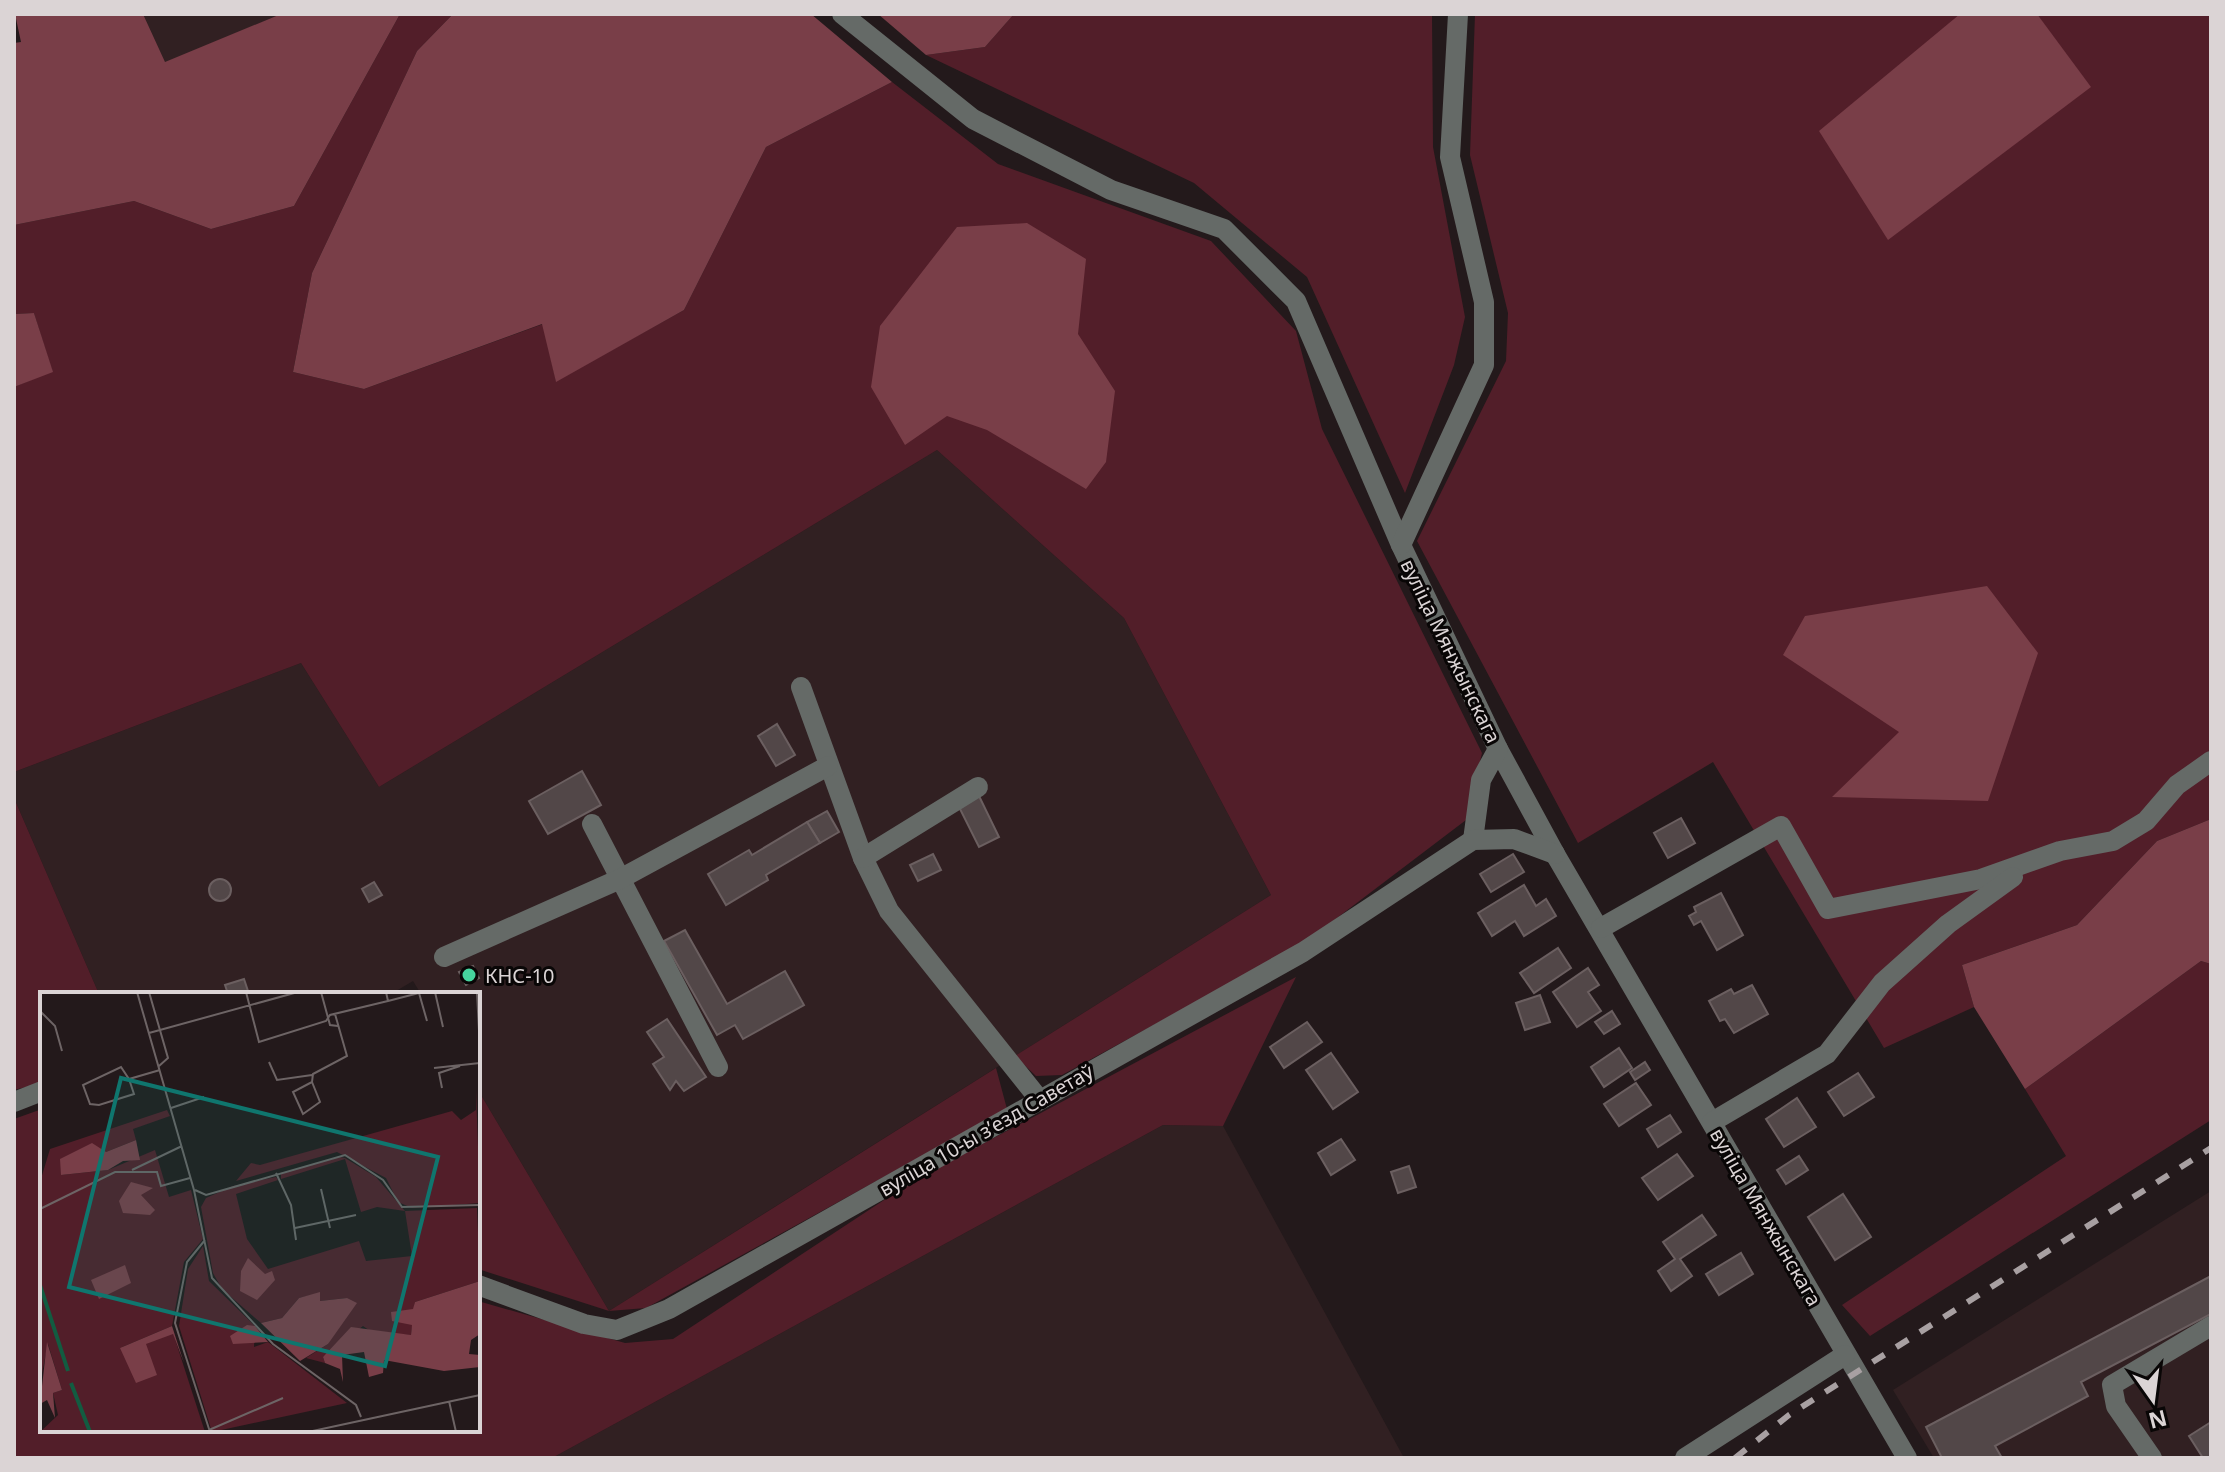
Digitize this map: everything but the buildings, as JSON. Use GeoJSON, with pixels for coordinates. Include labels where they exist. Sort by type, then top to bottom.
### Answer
{"type":"FeatureCollection","features":[{"type":"Feature","properties":{"kind":"street","name":"вуліца Мянжынскага"},"geometry":{"type":"LineString","coordinates":[[842,14],[973,119],[1111,190],[1224,229],[1296,301],[1401,545],[1498,749],[1555,854],[1601,928],[1907,1458]]}},
{"type":"Feature","properties":{"kind":"street"},"geometry":{"type":"LineString","coordinates":[[1401,545],[1484,365],[1484,302],[1450,157],[1458,14]]}},
{"type":"Feature","properties":{"kind":"street"},"geometry":{"type":"LineString","coordinates":[[801,687],[863,858],[889,911],[1039,1099]]}},
{"type":"Feature","properties":{"kind":"street"},"geometry":{"type":"LineString","coordinates":[[1498,749],[1481,780],[1473,840],[1514,839],[1555,854]]}},
{"type":"Feature","properties":{"kind":"street"},"geometry":{"type":"LineString","coordinates":[[1601,928],[1781,826],[1828,909],[1981,879],[2060,851],[2113,841],[2146,821],[2177,785],[2211,761]]}},
{"type":"Feature","properties":{"kind":"street"},"geometry":{"type":"LineString","coordinates":[[444,957],[620,879],[828,766]]}},
{"type":"Feature","properties":{"kind":"street"},"geometry":{"type":"LineString","coordinates":[[863,858],[978,787]]}},
{"type":"Feature","properties":{"kind":"street"},"geometry":{"type":"LineString","coordinates":[[592,824],[718,1067]]}},
{"type":"Feature","properties":{"kind":"street","name":"вуліца 10-ы зʼезд Саветаў"},"geometry":{"type":"LineString","coordinates":[[480,1286],[584,1324],[617,1330],[669,1309],[1303,952],[1473,840]]}},
{"type":"Feature","properties":{"kind":"street"},"geometry":{"type":"LineString","coordinates":[[1712,1122],[1827,1054],[1882,983],[1948,924],[1998,884],[2060,851]]}},
{"type":"Feature","properties":{"kind":"street"},"geometry":{"type":"LineString","coordinates":[[14,1102],[40,1092]]}},
{"type":"Feature","properties":{"kind":"street"},"geometry":{"type":"LineString","coordinates":[[2152,1458],[2116,1406],[2112,1385],[2211,1326]]}},
{"type":"Feature","properties":{"kind":"street"},"geometry":{"type":"LineString","coordinates":[[1685,1458],[1845,1355]]}},
{"type":"Feature","properties":{"kind":"shaded area"},"geometry":{"type":"Polygon","coordinates":[[[15,14],[143,14],[165,62],[281,14],[400,14],[294,206],[211,229],[134,201],[14,225],[14,43],[21,42],[15,14]]]}},
{"type":"Feature","properties":{"kind":"shaded area"},"geometry":{"type":"Polygon","coordinates":[[[143,14],[281,14],[165,63],[143,14]]]}},
{"type":"Feature","properties":{"kind":"shaded area"},"geometry":{"type":"Polygon","coordinates":[[[400,14],[453,14],[417,51],[312,273],[293,372],[364,389],[543,324],[556,381],[684,310],[766,147],[892,82],[998,164],[1211,241],[1296,331],[1322,429],[1482,753],[1466,820],[1304,943],[1062,1075],[1036,1076],[1015,1056],[1271,895],[1124,618],[937,450],[379,787],[301,663],[14,772],[14,387],[52,371],[34,313],[14,314],[14,225],[134,201],[211,229],[294,206],[400,14]]]}},
{"type":"Feature","properties":{"kind":"shaded area"},"geometry":{"type":"Polygon","coordinates":[[[453,14],[811,14],[892,82],[766,147],[684,310],[556,382],[542,324],[364,389],[293,372],[312,273],[417,51],[453,14]]]}},
{"type":"Feature","properties":{"kind":"shaded area"},"geometry":{"type":"Polygon","coordinates":[[[878,14],[1014,14],[985,47],[926,55],[878,14]]]}},
{"type":"Feature","properties":{"kind":"shaded area"},"geometry":{"type":"Polygon","coordinates":[[[1014,14],[1432,14],[1433,147],[1465,317],[1454,365],[1405,493],[1307,277],[1194,183],[926,55],[985,47],[1014,14]]]}},
{"type":"Feature","properties":{"kind":"shaded area"},"geometry":{"type":"Polygon","coordinates":[[[1475,14],[2211,14],[2211,819],[2157,841],[2077,925],[1962,965],[1974,1007],[1884,1048],[1713,762],[1578,843],[1417,541],[1506,361],[1508,313],[1470,155],[1475,14]]]}},
{"type":"Feature","properties":{"kind":"shaded area"},"geometry":{"type":"Polygon","coordinates":[[[1960,14],[2037,14],[2091,87],[1888,240],[1819,131],[1960,14]]]}},
{"type":"Feature","properties":{"kind":"shaded area"},"geometry":{"type":"Polygon","coordinates":[[[1027,223],[1086,259],[1078,334],[1115,391],[1106,462],[1086,489],[987,430],[947,416],[905,445],[871,387],[880,326],[957,227],[1027,223]]]}},
{"type":"Feature","properties":{"kind":"shaded area"},"geometry":{"type":"Polygon","coordinates":[[[34,313],[53,372],[14,387],[14,314],[34,313]]]}},
{"type":"Feature","properties":{"kind":"shaded area"},"geometry":{"type":"Polygon","coordinates":[[[937,450],[1124,618],[1271,895],[609,1311],[480,1093],[480,992],[420,992],[413,981],[394,992],[98,992],[14,798],[14,772],[301,663],[379,787],[937,450]]]}},
{"type":"Feature","properties":{"kind":"shaded area"},"geometry":{"type":"Polygon","coordinates":[[[1987,586],[2038,653],[1988,801],[1832,797],[1899,732],[1783,655],[1805,616],[1987,586]]]}},
{"type":"Feature","properties":{"kind":"shaded area"},"geometry":{"type":"Polygon","coordinates":[[[14,798],[98,992],[40,992],[40,1084],[14,1090],[14,798]]]}},
{"type":"Feature","properties":{"kind":"shaded area"},"geometry":{"type":"Polygon","coordinates":[[[2211,819],[2211,964],[2201,961],[2025,1089],[1974,1007],[1962,965],[2077,925],[2157,841],[2211,819]]]}},
{"type":"Feature","properties":{"kind":"shaded area"},"geometry":{"type":"Polygon","coordinates":[[[2201,961],[2211,964],[2211,1120],[1870,1336],[1842,1305],[2066,1156],[2025,1089],[2201,961]]]}},
{"type":"Feature","properties":{"kind":"shaded area"},"geometry":{"type":"Polygon","coordinates":[[[1296,977],[1223,1126],[1163,1125],[552,1458],[14,1458],[14,1119],[40,1110],[40,1432],[480,1432],[480,1302],[625,1343],[673,1339],[913,1181],[1296,977]]]}},
{"type":"Feature","properties":{"kind":"shaded area"},"geometry":{"type":"Polygon","coordinates":[[[996,1068],[1007,1109],[646,1308],[609,1311],[996,1068]]]}},
{"type":"Feature","properties":{"kind":"shaded area"},"geometry":{"type":"Polygon","coordinates":[[[480,1093],[609,1311],[480,1270],[480,1093]]]}},
{"type":"Feature","properties":{"kind":"shaded area"},"geometry":{"type":"Polygon","coordinates":[[[1163,1125],[1223,1126],[1404,1458],[552,1458],[1163,1125]]]}},
{"type":"Feature","properties":{"kind":"shaded area"},"geometry":{"type":"Polygon","coordinates":[[[2211,1191],[2211,1458],[1934,1458],[1893,1390],[2211,1191]]]}},
{"type":"Feature","properties":{"kind":"railway"},"geometry":{"type":"LineString","coordinates":[[1735,1458],[1789,1415],[2211,1148]]}},
{"type":"Feature","properties":{"kind":"place","name":"КНС-10"},"geometry":{"type":"Point","coordinates":[469,975]}}]}
